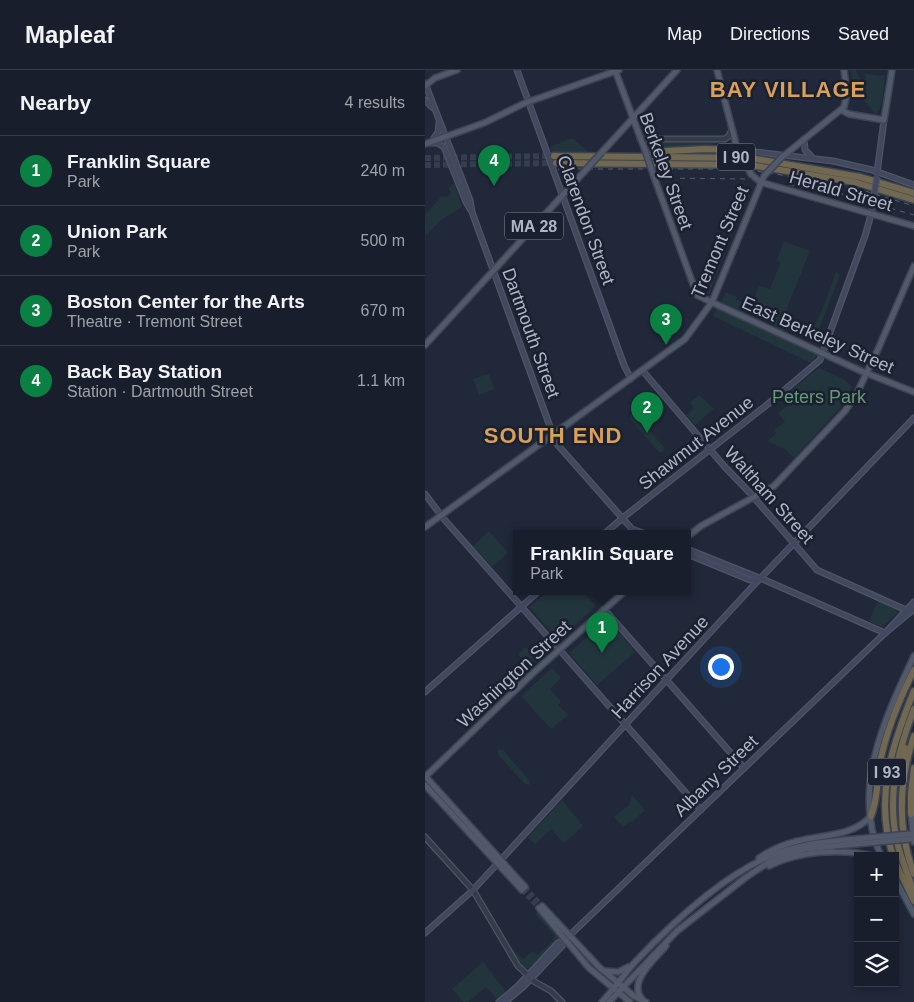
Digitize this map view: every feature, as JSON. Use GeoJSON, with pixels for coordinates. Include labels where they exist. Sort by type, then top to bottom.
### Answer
{"type":"FeatureCollection","features":[{"type":"Feature","properties":{"kind":"highway"},"geometry":{"type":"LineString","coordinates":[[626,156],[705,149],[738,151]]}},
{"type":"Feature","properties":{"kind":"highway","name":"I 90"},"geometry":{"type":"LineString","coordinates":[[914,193],[860,177],[756,158],[726,156],[626,156],[555,160],[756,165],[855,182],[914,200]]}},
{"type":"Feature","properties":{"kind":"highway"},"geometry":{"type":"LineString","coordinates":[[871,816],[888,732],[898,704],[914,670]]}},
{"type":"Feature","properties":{"kind":"highway","name":"I 93"},"geometry":{"type":"LineString","coordinates":[[892,852],[885,819],[885,784],[894,744],[914,691]]}},
{"type":"Feature","properties":{"kind":"highway"},"geometry":{"type":"LineString","coordinates":[[914,709],[898,761],[893,804],[898,846],[914,894]]}},
{"type":"Feature","properties":{"kind":"highway"},"geometry":{"type":"LineString","coordinates":[[902,804],[900,776],[914,719]]}},
{"type":"Feature","properties":{"kind":"highway","name":"I 93"},"geometry":{"type":"LineString","coordinates":[[914,736],[905,769],[902,804],[904,838],[914,874]]}},
{"type":"Feature","properties":{"kind":"highway"},"geometry":{"type":"LineString","coordinates":[[911,814],[914,768]]}},
{"type":"Feature","properties":{"kind":"highway"},"geometry":{"type":"LineString","coordinates":[[899,870],[914,901]]}},
{"type":"Feature","properties":{"kind":"main road"},"geometry":{"type":"LineString","coordinates":[[425,85],[435,78],[457,70]]}},
{"type":"Feature","properties":{"kind":"main road","name":"Clarendon Street"},"geometry":{"type":"LineString","coordinates":[[517,70],[631,379]]}},
{"type":"Feature","properties":{"kind":"main road"},"geometry":{"type":"LineString","coordinates":[[427,144],[484,123],[529,102],[617,70]]}},
{"type":"Feature","properties":{"kind":"main road","name":"Berkeley Street"},"geometry":{"type":"LineString","coordinates":[[617,70],[695,292],[712,302]]}},
{"type":"Feature","properties":{"kind":"main road","name":"MA 28"},"geometry":{"type":"LineString","coordinates":[[425,345],[677,70]]}},
{"type":"Feature","properties":{"kind":"main road"},"geometry":{"type":"LineString","coordinates":[[717,70],[738,151],[751,174],[761,182]]}},
{"type":"Feature","properties":{"kind":"main road"},"geometry":{"type":"LineString","coordinates":[[845,70],[847,94],[845,104],[841,110],[849,114],[885,120],[892,70]]}},
{"type":"Feature","properties":{"kind":"main road","name":"Dartmouth Street"},"geometry":{"type":"LineString","coordinates":[[425,85],[470,200],[472,212],[553,435],[559,446],[622,518],[636,530]]}},
{"type":"Feature","properties":{"kind":"main road"},"geometry":{"type":"LineString","coordinates":[[425,100],[435,112]]}},
{"type":"Feature","properties":{"kind":"main road","name":"Tremont Street"},"geometry":{"type":"LineString","coordinates":[[425,527],[685,339],[712,302],[764,176],[783,156],[841,110]]}},
{"type":"Feature","properties":{"kind":"main road"},"geometry":{"type":"LineString","coordinates":[[427,144],[437,134],[439,120]]}},
{"type":"Feature","properties":{"kind":"main road","name":"Shawmut Avenue"},"geometry":{"type":"LineString","coordinates":[[608,530],[818,363],[823,354],[865,236],[871,212],[885,120]]}},
{"type":"Feature","properties":{"kind":"main road"},"geometry":{"type":"LineString","coordinates":[[804,139],[807,153],[812,157],[914,185]]}},
{"type":"Feature","properties":{"kind":"main road","name":"Dartmouth Street"},"geometry":{"type":"LineString","coordinates":[[427,144],[437,143],[445,147],[466,202],[472,212]]}},
{"type":"Feature","properties":{"kind":"main road"},"geometry":{"type":"LineString","coordinates":[[738,151],[817,158]]}},
{"type":"Feature","properties":{"kind":"main road","name":"Herald Street"},"geometry":{"type":"LineString","coordinates":[[761,182],[871,212],[914,226]]}},
{"type":"Feature","properties":{"kind":"main road"},"geometry":{"type":"LineString","coordinates":[[691,534],[701,526],[769,490],[782,479],[835,422],[852,401],[866,374],[914,266]]}},
{"type":"Feature","properties":{"kind":"main road","name":"East Berkeley Street"},"geometry":{"type":"LineString","coordinates":[[712,302],[866,374],[914,392]]}},
{"type":"Feature","properties":{"kind":"main road","name":"Waltham Street"},"geometry":{"type":"LineString","coordinates":[[642,370],[723,466],[754,498],[817,570],[906,610]]}},
{"type":"Feature","properties":{"kind":"main road","name":"Harrison Avenue"},"geometry":{"type":"LineString","coordinates":[[425,932],[473,890],[759,579],[914,418]]}},
{"type":"Feature","properties":{"kind":"main road"},"geometry":{"type":"LineString","coordinates":[[425,494],[441,516],[701,810]]}},
{"type":"Feature","properties":{"kind":"main road"},"geometry":{"type":"LineString","coordinates":[[691,551],[765,580],[885,633]]}},
{"type":"Feature","properties":{"kind":"main road"},"geometry":{"type":"LineString","coordinates":[[691,556],[750,580],[759,579]]}},
{"type":"Feature","properties":{"kind":"main road"},"geometry":{"type":"LineString","coordinates":[[425,692],[535,595]]}},
{"type":"Feature","properties":{"kind":"main road","name":"Washington Street"},"geometry":{"type":"LineString","coordinates":[[425,777],[559,650],[620,595]]}},
{"type":"Feature","properties":{"kind":"main road","name":"Albany Street"},"geometry":{"type":"LineString","coordinates":[[499,1002],[561,946],[885,633],[914,602]]}},
{"type":"Feature","properties":{"kind":"main road"},"geometry":{"type":"LineString","coordinates":[[604,609],[744,768]]}},
{"type":"Feature","properties":{"kind":"main road","name":"Albany Street"},"geometry":{"type":"LineString","coordinates":[[885,633],[914,609]]}},
{"type":"Feature","properties":{"kind":"main road"},"geometry":{"type":"LineString","coordinates":[[879,852],[873,836],[871,816],[871,781],[877,744],[886,717],[914,656]]}},
{"type":"Feature","properties":{"kind":"main road"},"geometry":{"type":"LineString","coordinates":[[425,777],[523,889]]}},
{"type":"Feature","properties":{"kind":"main road"},"geometry":{"type":"LineString","coordinates":[[736,875],[779,852],[802,846],[912,838],[911,814],[914,783]]}},
{"type":"Feature","properties":{"kind":"main road"},"geometry":{"type":"LineString","coordinates":[[425,784],[499,862]]}},
{"type":"Feature","properties":{"kind":"main road"},"geometry":{"type":"LineString","coordinates":[[609,1002],[616,991],[618,982],[636,961],[679,919],[706,896],[752,862],[777,848],[799,841],[852,830],[862,825],[871,816]]}},
{"type":"Feature","properties":{"kind":"main road"},"geometry":{"type":"LineString","coordinates":[[602,1002],[623,987],[675,933],[714,900],[754,872],[775,859],[793,852],[835,844]]}},
{"type":"Feature","properties":{"kind":"main road"},"geometry":{"type":"LineString","coordinates":[[754,872],[783,860],[809,853],[833,852],[854,854]]}},
{"type":"Feature","properties":{"kind":"main road"},"geometry":{"type":"LineString","coordinates":[[899,887],[914,914]]}},
{"type":"Feature","properties":{"kind":"main road"},"geometry":{"type":"LineString","coordinates":[[540,907],[568,938],[599,967],[637,998],[647,1002]]}},
{"type":"Feature","properties":{"kind":"main road"},"geometry":{"type":"LineString","coordinates":[[647,1002],[638,993],[639,982],[675,933]]}},
{"type":"Feature","properties":{"kind":"main road"},"geometry":{"type":"LineString","coordinates":[[568,938],[589,968],[630,1002]]}},
{"type":"Feature","properties":{"kind":"main road"},"geometry":{"type":"LineString","coordinates":[[599,967],[608,972],[616,973],[636,961]]}},
{"type":"Feature","properties":{"kind":"main road","name":"Albany Street"},"geometry":{"type":"LineString","coordinates":[[505,1002],[529,976]]}},
{"type":"Feature","properties":{"kind":"street"},"geometry":{"type":"LineString","coordinates":[[640,139],[725,139],[729,136],[732,127]]}},
{"type":"Feature","properties":{"kind":"street"},"geometry":{"type":"LineString","coordinates":[[425,837],[473,890],[518,966],[551,991],[562,1002]]}},
{"type":"Feature","properties":{"kind":"green space"},"geometry":{"type":"Polygon","coordinates":[[[851,70],[856,70],[861,81],[866,78],[864,73],[885,75],[881,106],[876,114],[861,97],[853,99],[851,70]]]}},
{"type":"Feature","properties":{"kind":"green space"},"geometry":{"type":"Polygon","coordinates":[[[572,138],[590,153],[552,153],[550,147],[572,138]]]}},
{"type":"Feature","properties":{"kind":"green space"},"geometry":{"type":"Polygon","coordinates":[[[714,141],[716,144],[651,150],[647,142],[714,141]]]}},
{"type":"Feature","properties":{"kind":"green space"},"geometry":{"type":"Polygon","coordinates":[[[454,183],[462,207],[441,220],[425,236],[425,215],[441,197],[448,197],[451,193],[449,188],[454,183]]]}},
{"type":"Feature","properties":{"kind":"green space"},"geometry":{"type":"Polygon","coordinates":[[[784,241],[810,251],[783,318],[813,329],[836,272],[840,275],[816,337],[787,324],[784,332],[775,327],[775,319],[754,310],[744,312],[721,302],[726,292],[737,297],[736,300],[751,305],[759,286],[770,289],[780,264],[777,259],[784,241]]]}},
{"type":"Feature","properties":{"kind":"green space"},"geometry":{"type":"Polygon","coordinates":[[[725,253],[709,294],[707,294],[702,291],[699,280],[715,274],[713,267],[718,265],[715,259],[725,253]]]}},
{"type":"Feature","properties":{"kind":"green space"},"geometry":{"type":"Polygon","coordinates":[[[717,308],[818,355],[811,363],[713,316],[717,308]]]}},
{"type":"Feature","properties":{"kind":"green space","name":"Peters Park"},"geometry":{"type":"Polygon","coordinates":[[[819,368],[845,380],[852,387],[839,409],[794,458],[786,450],[767,441],[777,433],[774,430],[785,422],[778,413],[796,399],[790,391],[819,368]]]}},
{"type":"Feature","properties":{"kind":"green space"},"geometry":{"type":"Polygon","coordinates":[[[489,374],[494,389],[479,395],[473,379],[489,374]]]}},
{"type":"Feature","properties":{"kind":"green space"},"geometry":{"type":"Polygon","coordinates":[[[699,395],[714,409],[695,425],[686,415],[694,408],[690,403],[699,395]]]}},
{"type":"Feature","properties":{"kind":"green space"},"geometry":{"type":"Polygon","coordinates":[[[631,414],[634,414],[664,447],[663,452],[659,452],[630,419],[631,414]]]}},
{"type":"Feature","properties":{"kind":"green space"},"geometry":{"type":"Polygon","coordinates":[[[489,531],[508,553],[492,567],[473,546],[489,531]]]}},
{"type":"Feature","properties":{"kind":"green space"},"geometry":{"type":"Polygon","coordinates":[[[543,595],[586,595],[596,606],[559,640],[529,607],[543,595]]]}},
{"type":"Feature","properties":{"kind":"green space"},"geometry":{"type":"Polygon","coordinates":[[[878,601],[895,609],[897,613],[882,627],[869,621],[878,601]]]}},
{"type":"Feature","properties":{"kind":"green space"},"geometry":{"type":"Polygon","coordinates":[[[608,619],[635,652],[597,685],[569,653],[608,619]]]}},
{"type":"Feature","properties":{"kind":"green space"},"geometry":{"type":"Polygon","coordinates":[[[536,645],[543,653],[529,666],[518,654],[526,647],[529,650],[536,645]]]}},
{"type":"Feature","properties":{"kind":"green space"},"geometry":{"type":"Polygon","coordinates":[[[552,668],[561,678],[550,689],[561,702],[558,705],[568,715],[551,729],[521,696],[552,668]]]}},
{"type":"Feature","properties":{"kind":"green space"},"geometry":{"type":"Polygon","coordinates":[[[498,749],[504,751],[529,780],[530,785],[525,784],[498,755],[498,749]]]}},
{"type":"Feature","properties":{"kind":"green space"},"geometry":{"type":"Polygon","coordinates":[[[632,795],[645,810],[632,822],[630,821],[623,827],[614,817],[629,805],[632,795]]]}},
{"type":"Feature","properties":{"kind":"green space"},"geometry":{"type":"Polygon","coordinates":[[[562,800],[583,826],[564,843],[551,829],[535,844],[528,837],[562,800]]]}},
{"type":"Feature","properties":{"kind":"green space"},"geometry":{"type":"Polygon","coordinates":[[[538,912],[561,939],[529,968],[526,968],[521,965],[509,946],[523,959],[533,951],[537,955],[553,941],[552,939],[555,936],[535,914],[538,912]]]}},
{"type":"Feature","properties":{"kind":"green space"},"geometry":{"type":"Polygon","coordinates":[[[483,962],[506,992],[497,999],[486,987],[468,1002],[463,1002],[452,989],[483,962]]]}},
{"type":"Feature","properties":{"kind":"tunnel"},"geometry":{"type":"LineString","coordinates":[[425,158],[552,156]]}},
{"type":"Feature","properties":{"kind":"tunnel"},"geometry":{"type":"LineString","coordinates":[[425,165],[556,163]]}},
{"type":"Feature","properties":{"kind":"tunnel"},"geometry":{"type":"LineString","coordinates":[[525,887],[542,906]]}},
{"type":"Feature","properties":{"kind":"tunnel"},"geometry":{"type":"LineString","coordinates":[[522,890],[539,908]]}},
{"type":"Feature","properties":{"kind":"railway"},"geometry":{"type":"LineString","coordinates":[[558,169],[743,169],[858,189],[914,206]]}},
{"type":"Feature","properties":{"kind":"railway"},"geometry":{"type":"LineString","coordinates":[[660,178],[745,179]]}},
{"type":"Feature","properties":{"kind":"railway"},"geometry":{"type":"LineString","coordinates":[[789,185],[859,197]]}},
{"type":"Feature","properties":{"kind":"railway"},"geometry":{"type":"LineString","coordinates":[[852,197],[914,215]]}},
{"type":"Feature","properties":{"kind":"place","name":"Back Bay Station"},"geometry":{"type":"Point","coordinates":[494,186]}},
{"type":"Feature","properties":{"kind":"place","name":"Boston Center for the Arts"},"geometry":{"type":"Point","coordinates":[666,345]}},
{"type":"Feature","properties":{"kind":"place","name":"Union Park"},"geometry":{"type":"Point","coordinates":[647,433]}},
{"type":"Feature","properties":{"kind":"place","name":"Franklin Square"},"geometry":{"type":"Point","coordinates":[602,653]}},
{"type":"Feature","properties":{"kind":"district","name":"BAY VILLAGE"},"geometry":{"type":"Point","coordinates":[788,89]}},
{"type":"Feature","properties":{"kind":"district","name":"SOUTH END"},"geometry":{"type":"Point","coordinates":[553,435]}}]}
